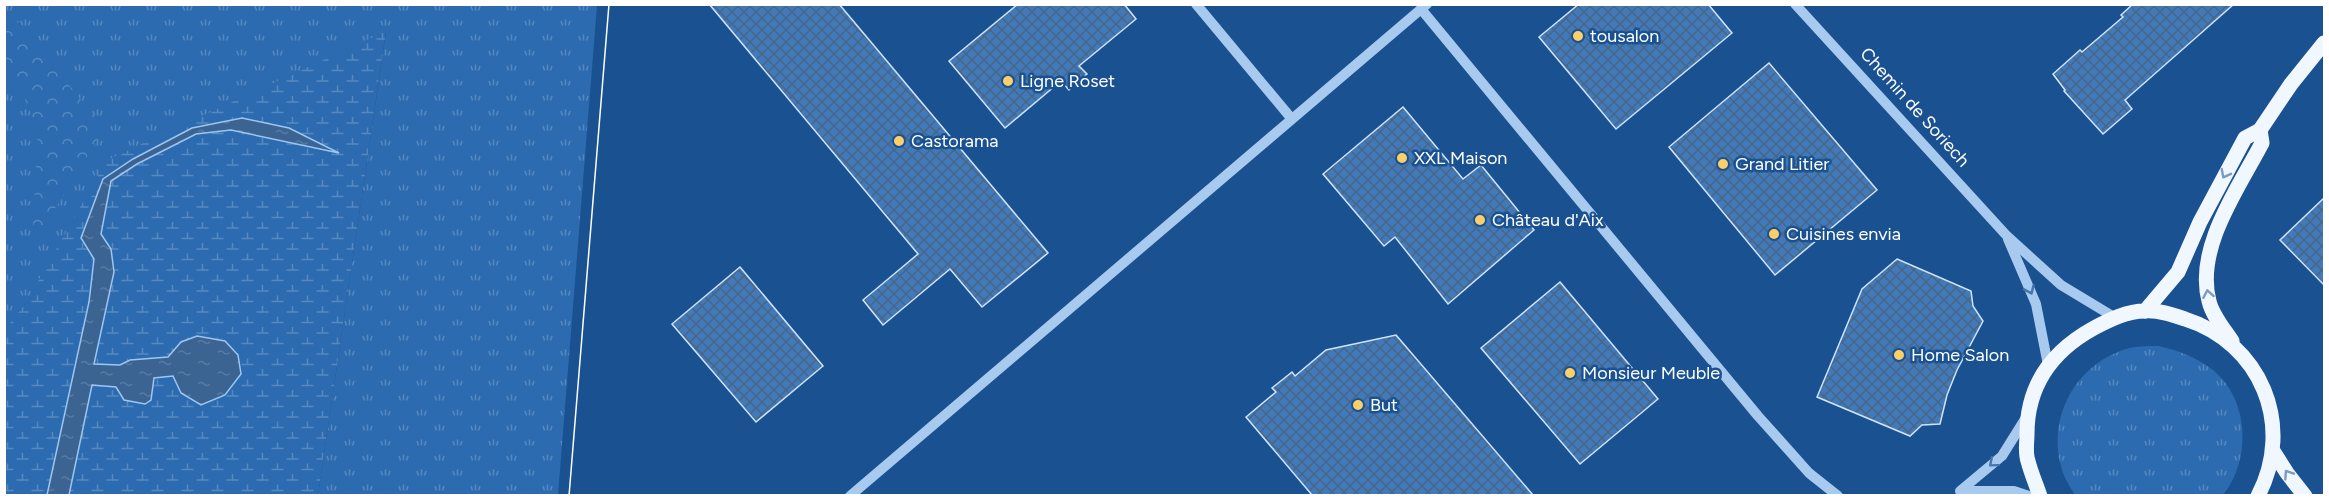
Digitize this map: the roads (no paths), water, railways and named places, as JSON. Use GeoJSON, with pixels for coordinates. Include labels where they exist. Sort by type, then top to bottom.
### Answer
{"type":"FeatureCollection","features":[{"type":"Feature","properties":{"kind":"main road"},"geometry":{"type":"LineString","coordinates":[[2145,310],[2178,272],[2200,222],[2245,138],[2260,129],[2291,84],[2325,43]]}},
{"type":"Feature","properties":{"kind":"main road"},"geometry":{"type":"LineString","coordinates":[[2258,495],[2266,480],[2273,451],[2271,411],[2264,386],[2235,346],[2209,303],[2206,277],[2208,254],[2218,228],[2262,143],[2260,129]]}},
{"type":"Feature","properties":{"kind":"main road"},"geometry":{"type":"LineString","coordinates":[[2040,495],[2027,459],[2027,416],[2035,389],[2048,365],[2072,340],[2114,317],[2145,310],[2170,314],[2204,325],[2235,346]]}},
{"type":"Feature","properties":{"kind":"main road"},"geometry":{"type":"LineString","coordinates":[[2273,451],[2305,495]]}},
{"type":"Feature","properties":{"kind":"street"},"geometry":{"type":"LineString","coordinates":[[1196,4],[1291,118]]}},
{"type":"Feature","properties":{"kind":"street","name":"Chemin de Soriech"},"geometry":{"type":"LineString","coordinates":[[1795,4],[2007,236],[2061,285],[2114,317]]}},
{"type":"Feature","properties":{"kind":"street"},"geometry":{"type":"LineString","coordinates":[[850,495],[1424,7],[1758,416],[1809,473],[1838,495]]}},
{"type":"Feature","properties":{"kind":"street","name":"Chemin de Soriech"},"geometry":{"type":"LineString","coordinates":[[2007,236],[2036,304],[2048,365]]}},
{"type":"Feature","properties":{"kind":"street"},"geometry":{"type":"LineString","coordinates":[[1955,493],[2002,456],[2027,416]]}},
{"type":"Feature","properties":{"kind":"street"},"geometry":{"type":"LineString","coordinates":[[1955,493],[2014,491],[2029,495]]}},
{"type":"Feature","properties":{"kind":"water"},"geometry":{"type":"Polygon","coordinates":[[[242,118],[289,128],[339,153],[231,130],[196,134],[137,164],[111,181],[101,234],[111,249],[114,272],[94,364],[120,365],[130,360],[168,357],[181,342],[197,336],[225,341],[238,355],[241,374],[225,395],[201,405],[181,393],[173,376],[154,378],[151,400],[145,404],[124,400],[116,387],[92,385],[69,495],[47,495],[89,302],[94,259],[81,238],[103,179],[133,159],[192,128],[242,118]]]}},
{"type":"Feature","properties":{"kind":"tram line"},"geometry":{"type":"LineString","coordinates":[[569,496],[609,4]]}},
{"type":"Feature","properties":{"kind":"place","name":"tousalon"},"geometry":{"type":"Point","coordinates":[1578,36]}},
{"type":"Feature","properties":{"kind":"place","name":"Ligne Roset"},"geometry":{"type":"Point","coordinates":[1008,81]}},
{"type":"Feature","properties":{"kind":"place","name":"Castorama"},"geometry":{"type":"Point","coordinates":[899,141]}},
{"type":"Feature","properties":{"kind":"place","name":"XXL Maison"},"geometry":{"type":"Point","coordinates":[1402,158]}},
{"type":"Feature","properties":{"kind":"place","name":"Grand Litier"},"geometry":{"type":"Point","coordinates":[1723,164]}},
{"type":"Feature","properties":{"kind":"place","name":"Château d'Aix"},"geometry":{"type":"Point","coordinates":[1480,220]}},
{"type":"Feature","properties":{"kind":"place","name":"Cuisines envia"},"geometry":{"type":"Point","coordinates":[1774,234]}},
{"type":"Feature","properties":{"kind":"place","name":"Home Salon"},"geometry":{"type":"Point","coordinates":[1899,355]}},
{"type":"Feature","properties":{"kind":"place","name":"Monsieur Meuble"},"geometry":{"type":"Point","coordinates":[1570,373]}},
{"type":"Feature","properties":{"kind":"place","name":"But"},"geometry":{"type":"Point","coordinates":[1358,405]}}]}
